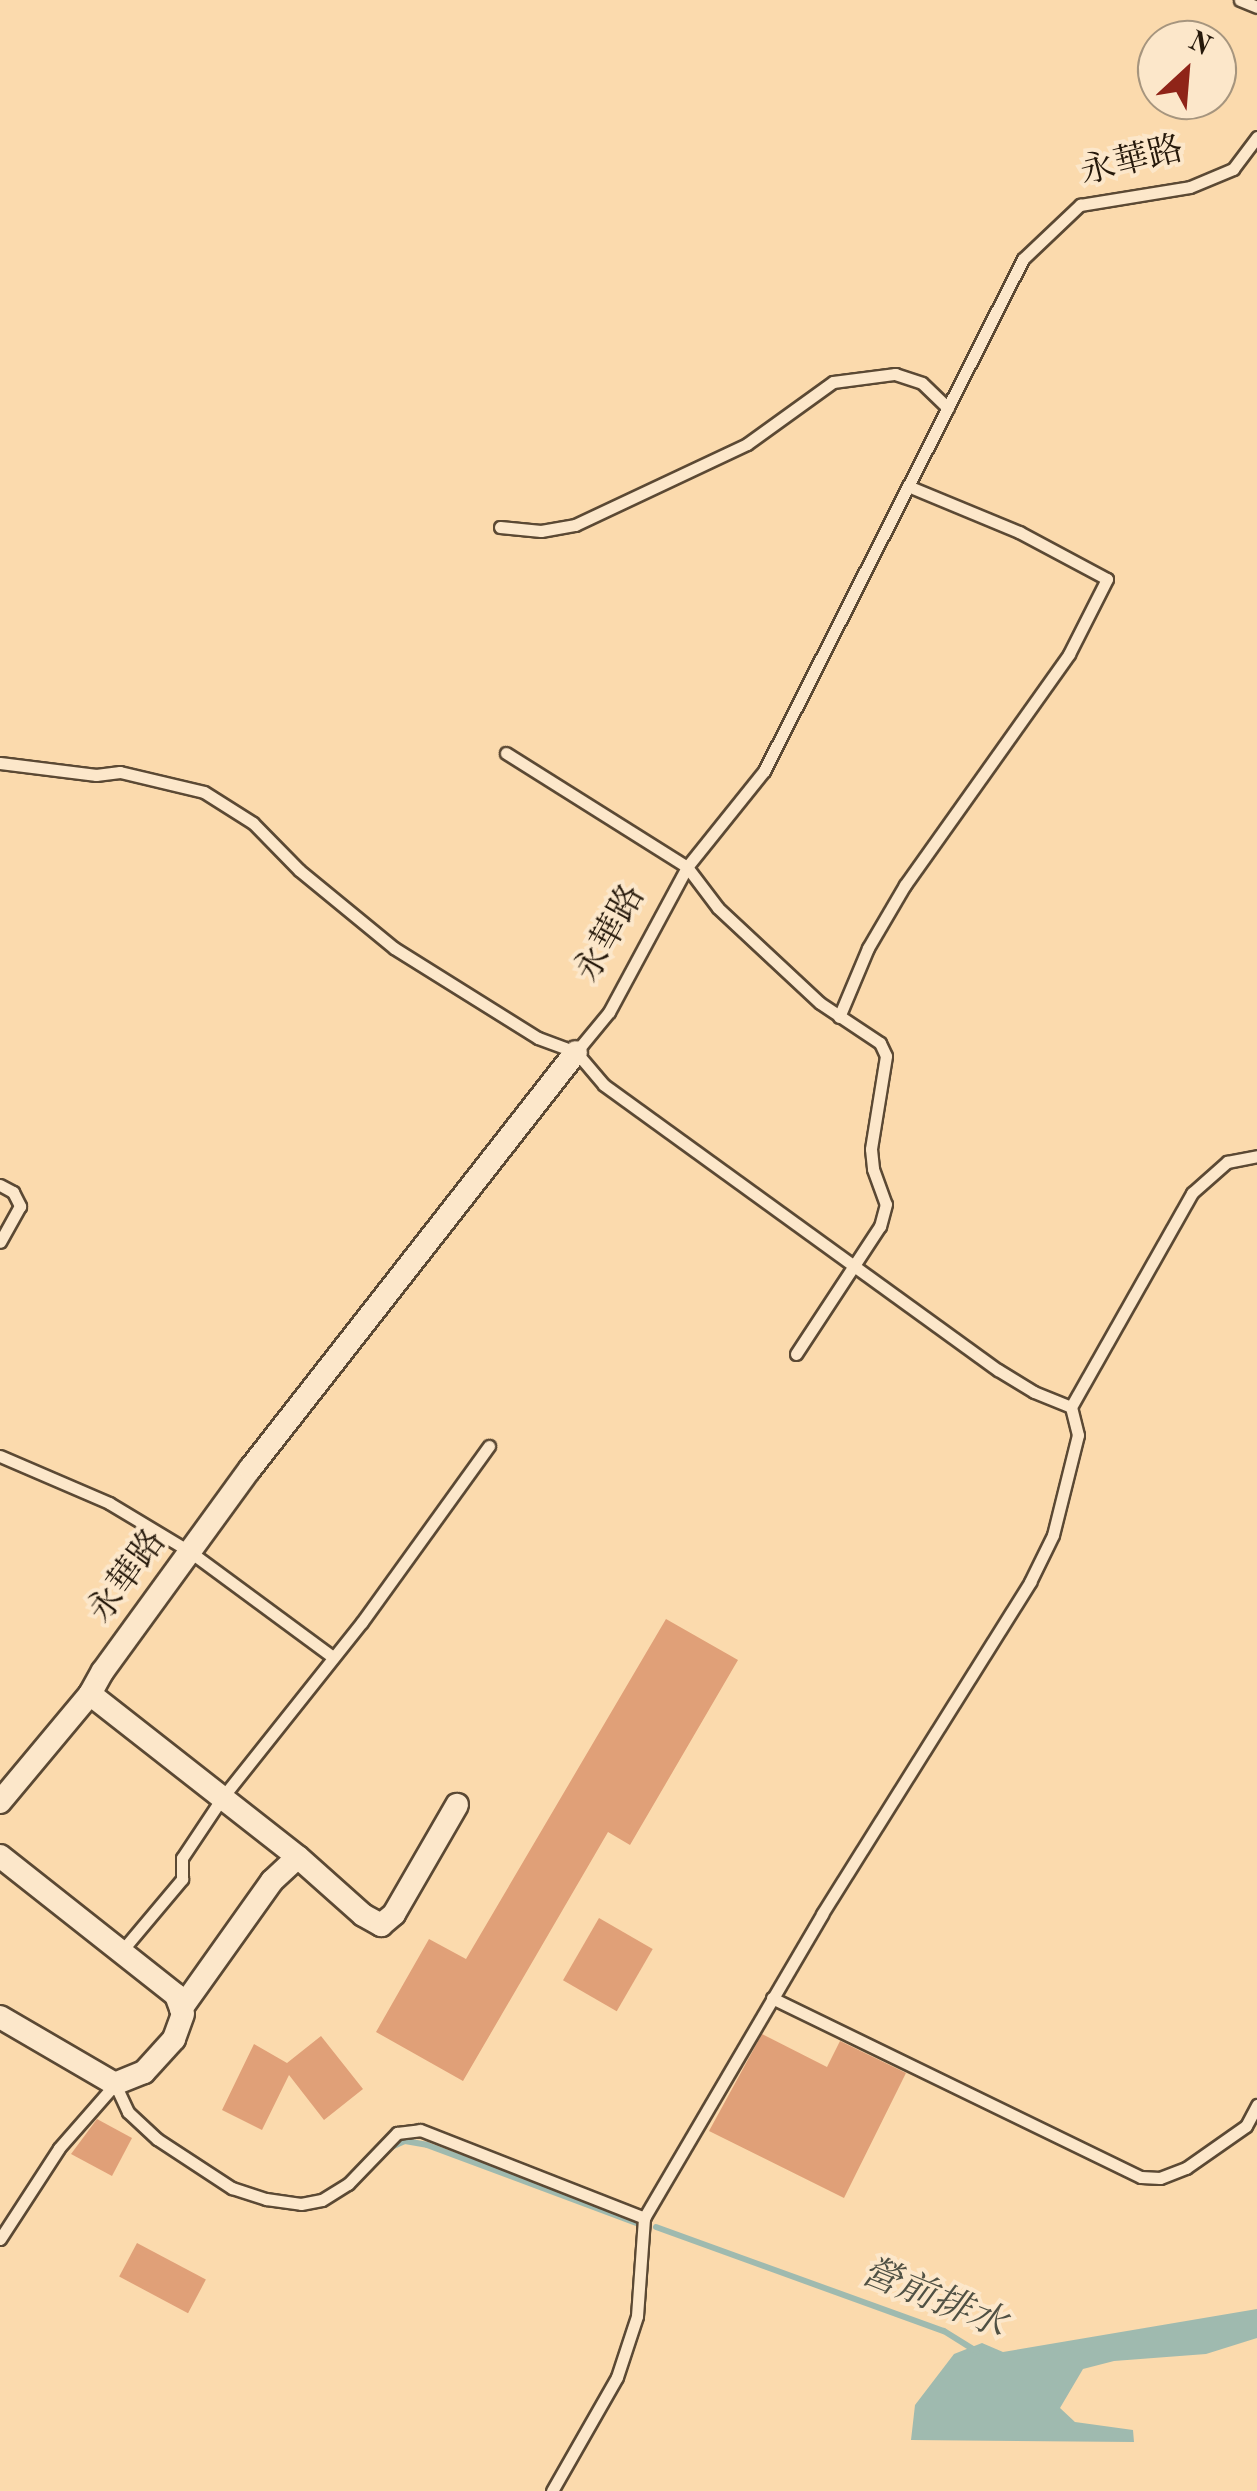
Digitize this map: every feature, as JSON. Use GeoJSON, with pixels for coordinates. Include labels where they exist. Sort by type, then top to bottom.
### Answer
{"type":"FeatureCollection","features":[{"type":"Feature","properties":{"kind":"street","name":"永華路"},"geometry":{"type":"LineString","coordinates":[[0,1802],[90,1694],[189,1551],[576,1052]]}},
{"type":"Feature","properties":{"kind":"street"},"geometry":{"type":"LineString","coordinates":[[90,1694],[298,1857],[363,1915],[382,1925],[394,1914],[458,1806]]}},
{"type":"Feature","properties":{"kind":"street"},"geometry":{"type":"LineString","coordinates":[[0,1856],[176,1995],[181,2009]]}},
{"type":"Feature","properties":{"kind":"street"},"geometry":{"type":"LineString","coordinates":[[0,2017],[115,2084],[144,2072],[174,2039],[181,2009],[272,1881],[298,1857]]}},
{"type":"Feature","properties":{"kind":"lane"},"geometry":{"type":"LineString","coordinates":[[1240,0],[1257,7]]}},
{"type":"Feature","properties":{"kind":"lane","name":"永華路"},"geometry":{"type":"LineString","coordinates":[[576,1052],[608,1012],[688,867],[764,771],[1023,258],[1080,205],[1190,187],[1233,169],[1257,137]]}},
{"type":"Feature","properties":{"kind":"lane"},"geometry":{"type":"LineString","coordinates":[[500,527],[541,532],[576,525],[747,444],[833,382],[895,374],[922,383],[948,408]]}},
{"type":"Feature","properties":{"kind":"lane"},"geometry":{"type":"LineString","coordinates":[[839,1017],[868,948],[904,885],[1069,654],[1108,579],[1019,532],[908,486]]}},
{"type":"Feature","properties":{"kind":"lane"},"geometry":{"type":"LineString","coordinates":[[506,753],[688,867],[718,908],[839,1017],[880,1043],[886,1056],[872,1149],[873,1169],[886,1204],[880,1226],[796,1354]]}},
{"type":"Feature","properties":{"kind":"lane"},"geometry":{"type":"LineString","coordinates":[[0,763],[96,774],[120,772],[204,792],[253,823],[299,870],[394,948],[538,1038],[576,1052],[604,1085],[998,1370],[1034,1392],[1071,1406]]}},
{"type":"Feature","properties":{"kind":"lane"},"geometry":{"type":"LineString","coordinates":[[552,2491],[617,2378],[632,2332],[644,2218],[772,1998],[1030,1582],[1053,1534],[1078,1434],[1071,1406],[1192,1193],[1227,1162],[1257,1156]]}},
{"type":"Feature","properties":{"kind":"lane"},"geometry":{"type":"LineString","coordinates":[[0,1184],[13,1192],[20,1206],[0,1242]]}},
{"type":"Feature","properties":{"kind":"lane"},"geometry":{"type":"LineString","coordinates":[[120,1954],[182,1878],[182,1858],[222,1798],[333,1657],[489,1446]]}},
{"type":"Feature","properties":{"kind":"lane"},"geometry":{"type":"LineString","coordinates":[[0,1456],[109,1503],[189,1551],[333,1657]]}},
{"type":"Feature","properties":{"kind":"lane"},"geometry":{"type":"LineString","coordinates":[[772,1998],[1141,2177],[1160,2178],[1186,2168],[1246,2126],[1257,2105]]}},
{"type":"Feature","properties":{"kind":"lane"},"geometry":{"type":"LineString","coordinates":[[0,2239],[59,2148],[115,2084],[128,2112],[158,2139],[232,2188],[266,2199],[301,2204],[322,2200],[348,2184],[398,2133],[420,2130],[644,2218]]}},
{"type":"Feature","properties":{"kind":"shaded area"},"geometry":{"type":"Polygon","coordinates":[[[1257,2309],[1257,2338],[1206,2354],[1114,2361],[1083,2369],[1060,2408],[1075,2422],[1133,2430],[1134,2442],[911,2440],[915,2405],[954,2354],[982,2343],[1003,2352],[1257,2309]]]}},
{"type":"Feature","properties":{"kind":"building"},"geometry":{"type":"Polygon","coordinates":[[[666,1619],[738,1660],[630,1845],[608,1832],[463,2081],[376,2032],[429,1939],[466,1959],[666,1619]]]}},
{"type":"Feature","properties":{"kind":"building"},"geometry":{"type":"Polygon","coordinates":[[[599,1918],[653,1949],[617,2011],[563,1980],[599,1918]]]}},
{"type":"Feature","properties":{"kind":"building"},"geometry":{"type":"Polygon","coordinates":[[[762,2034],[827,2067],[840,2041],[906,2073],[844,2198],[709,2131],[762,2034]]]}},
{"type":"Feature","properties":{"kind":"building"},"geometry":{"type":"Polygon","coordinates":[[[321,2036],[363,2089],[324,2120],[289,2075],[262,2130],[222,2110],[254,2044],[287,2063],[321,2036]]]}},
{"type":"Feature","properties":{"kind":"building"},"geometry":{"type":"Polygon","coordinates":[[[97,2119],[132,2138],[112,2176],[71,2154],[97,2119]]]}},
{"type":"Feature","properties":{"kind":"building"},"geometry":{"type":"Polygon","coordinates":[[[137,2243],[206,2280],[188,2313],[119,2277],[137,2243]]]}},
{"type":"Feature","properties":{"kind":"waterway","name":"營前排水"},"geometry":{"type":"LineString","coordinates":[[387,2149],[405,2141],[427,2145],[637,2223]]}},
{"type":"Feature","properties":{"kind":"waterway","name":"營前排水"},"geometry":{"type":"LineString","coordinates":[[656,2227],[944,2331],[976,2351]]}}]}
